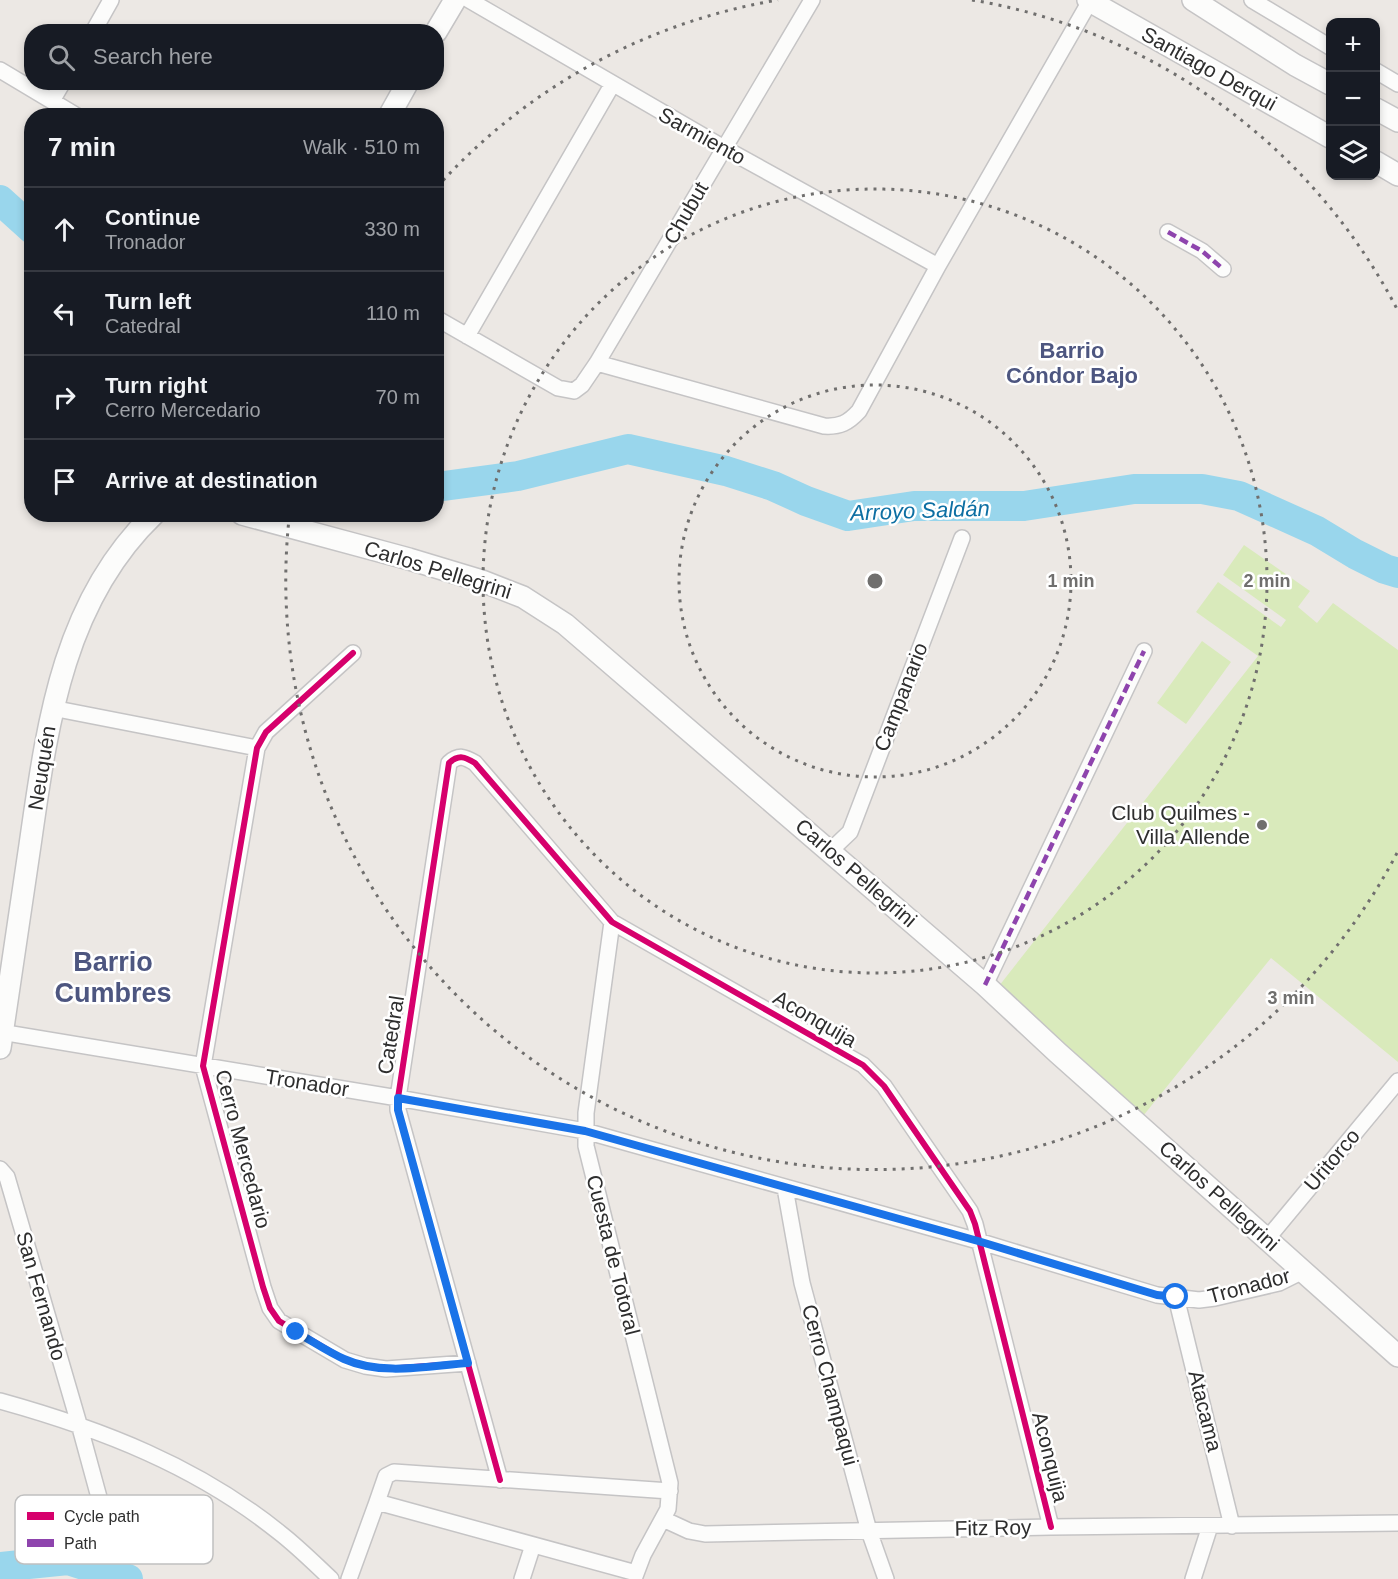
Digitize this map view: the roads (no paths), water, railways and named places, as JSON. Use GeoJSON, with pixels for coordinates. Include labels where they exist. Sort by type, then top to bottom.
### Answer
{"type":"FeatureCollection","features":[{"type":"Feature","properties":{"kind":"main road"},"geometry":{"type":"LineString","coordinates":[[441,24],[455,0]]}},
{"type":"Feature","properties":{"kind":"main road"},"geometry":{"type":"LineString","coordinates":[[1193,0],[1326,82]]}},
{"type":"Feature","properties":{"kind":"main road","name":"Santiago Derqui"},"geometry":{"type":"LineString","coordinates":[[1089,1],[1326,135]]}},
{"type":"Feature","properties":{"kind":"main road"},"geometry":{"type":"LineString","coordinates":[[393,108],[404,90]]}},
{"type":"Feature","properties":{"kind":"main road"},"geometry":{"type":"LineString","coordinates":[[1380,111],[1398,121]]}},
{"type":"Feature","properties":{"kind":"main road"},"geometry":{"type":"LineString","coordinates":[[1380,164],[1398,175]]}},
{"type":"Feature","properties":{"kind":"main road","name":"Neuquén"},"geometry":{"type":"LineString","coordinates":[[1,1037],[42,759],[52,708],[65,660],[86,608],[106,574],[122,550],[147,522]]}},
{"type":"Feature","properties":{"kind":"main road","name":"Carlos Pellegrini"},"geometry":{"type":"LineString","coordinates":[[271,522],[459,573],[523,597],[565,624],[985,985],[1058,1053],[1398,1356]]}},
{"type":"Feature","properties":{"kind":"street"},"geometry":{"type":"LineString","coordinates":[[98,24],[111,0]]}},
{"type":"Feature","properties":{"kind":"street","name":"Sarmiento"},"geometry":{"type":"LineString","coordinates":[[469,0],[612,85],[938,266]]}},
{"type":"Feature","properties":{"kind":"street","name":"Chubut"},"geometry":{"type":"LineString","coordinates":[[467,336],[558,388],[574,391],[582,385],[812,0]]}},
{"type":"Feature","properties":{"kind":"street"},"geometry":{"type":"LineString","coordinates":[[1252,0],[1326,45]]}},
{"type":"Feature","properties":{"kind":"street"},"geometry":{"type":"LineString","coordinates":[[597,363],[824,426],[834,427],[844,424],[858,411],[1089,1]]}},
{"type":"Feature","properties":{"kind":"street"},"geometry":{"type":"LineString","coordinates":[[0,70],[24,84]]}},
{"type":"Feature","properties":{"kind":"street"},"geometry":{"type":"LineString","coordinates":[[1378,72],[1398,84]]}},
{"type":"Feature","properties":{"kind":"street"},"geometry":{"type":"LineString","coordinates":[[444,323],[467,336],[612,85]]}},
{"type":"Feature","properties":{"kind":"street"},"geometry":{"type":"LineString","coordinates":[[34,90],[64,108]]}},
{"type":"Feature","properties":{"kind":"street"},"geometry":{"type":"LineString","coordinates":[[52,101],[58,90]]}},
{"type":"Feature","properties":{"kind":"street"},"geometry":{"type":"LineString","coordinates":[[1167,232],[1202,251],[1223,269]]}},
{"type":"Feature","properties":{"kind":"street","name":"Campanario"},"geometry":{"type":"LineString","coordinates":[[831,851],[850,832],[962,538]]}},
{"type":"Feature","properties":{"kind":"street"},"geometry":{"type":"LineString","coordinates":[[985,985],[1144,651]]}},
{"type":"Feature","properties":{"kind":"street"},"geometry":{"type":"LineString","coordinates":[[52,708],[257,748],[266,732],[353,653]]}},
{"type":"Feature","properties":{"kind":"street","name":"Cerro Mercedario"},"geometry":{"type":"LineString","coordinates":[[257,748],[203,1066],[270,1308],[279,1321],[345,1360],[365,1366],[386,1369],[468,1363]]}},
{"type":"Feature","properties":{"kind":"street","name":"Aconquija"},"geometry":{"type":"LineString","coordinates":[[449,763],[455,758],[464,757],[475,763],[612,922],[863,1065],[884,1086],[970,1211],[1051,1527]]}},
{"type":"Feature","properties":{"kind":"street","name":"Catedral"},"geometry":{"type":"LineString","coordinates":[[449,763],[398,1110],[500,1480]]}},
{"type":"Feature","properties":{"kind":"street","name":"Cuesta de Totoral"},"geometry":{"type":"LineString","coordinates":[[612,922],[585,1131],[586,1146],[667,1470],[670,1491],[668,1509],[643,1555],[635,1576]]}},
{"type":"Feature","properties":{"kind":"street","name":"Tronador"},"geometry":{"type":"LineString","coordinates":[[1,1037],[203,1066],[585,1131],[978,1241],[1157,1295],[1199,1300],[1215,1298],[1279,1283],[1303,1271]]}},
{"type":"Feature","properties":{"kind":"street","name":"Uritorco"},"geometry":{"type":"LineString","coordinates":[[1267,1239],[1398,1081]]}},
{"type":"Feature","properties":{"kind":"street","name":"San Fernando"},"geometry":{"type":"LineString","coordinates":[[0,1169],[7,1178],[98,1495]]}},
{"type":"Feature","properties":{"kind":"street","name":"Cerro Champaqui"},"geometry":{"type":"LineString","coordinates":[[785,1188],[802,1283],[868,1531],[886,1579]]}},
{"type":"Feature","properties":{"kind":"street","name":"Atacama"},"geometry":{"type":"LineString","coordinates":[[1176,1297],[1232,1526]]}},
{"type":"Feature","properties":{"kind":"street"},"geometry":{"type":"LineString","coordinates":[[0,1401],[79,1424],[146,1451],[183,1470],[234,1500],[280,1533],[331,1579]]}},
{"type":"Feature","properties":{"kind":"street"},"geometry":{"type":"LineString","coordinates":[[349,1579],[386,1476],[394,1472],[670,1491]]}},
{"type":"Feature","properties":{"kind":"street"},"geometry":{"type":"LineString","coordinates":[[377,1502],[635,1576]]}},
{"type":"Feature","properties":{"kind":"street","name":"Fitz Roy"},"geometry":{"type":"LineString","coordinates":[[663,1519],[689,1531],[705,1534],[1398,1523]]}},
{"type":"Feature","properties":{"kind":"street"},"geometry":{"type":"LineString","coordinates":[[1192,1579],[1210,1526]]}},
{"type":"Feature","properties":{"kind":"street"},"geometry":{"type":"LineString","coordinates":[[522,1579],[533,1545]]}},
{"type":"Feature","properties":{"kind":"waterway","name":"Arroyo Saldán"},"geometry":{"type":"LineString","coordinates":[[0,200],[24,222]]}},
{"type":"Feature","properties":{"kind":"waterway","name":"Arroyo Saldán"},"geometry":{"type":"LineString","coordinates":[[444,486],[518,476],[628,449],[726,471],[773,486],[848,516],[914,506],[1024,506],[1134,489],[1202,489],[1239,496],[1317,531],[1355,554],[1398,573]]}},
{"type":"Feature","properties":{"kind":"waterway"},"geometry":{"type":"LineString","coordinates":[[0,1567],[29,1564]]}},
{"type":"Feature","properties":{"kind":"waterway"},"geometry":{"type":"LineString","coordinates":[[81,1564],[128,1579]]}},
{"type":"Feature","properties":{"kind":"place","name":"Club Quilmes - Villa Allende"},"geometry":{"type":"Point","coordinates":[1262,825]}},
{"type":"Feature","properties":{"kind":"district","name":"Barrio Cóndor Bajo"},"geometry":{"type":"Point","coordinates":[1072,362]}},
{"type":"Feature","properties":{"kind":"district","name":"Barrio Cumbres"},"geometry":{"type":"Point","coordinates":[113,978]}}]}
